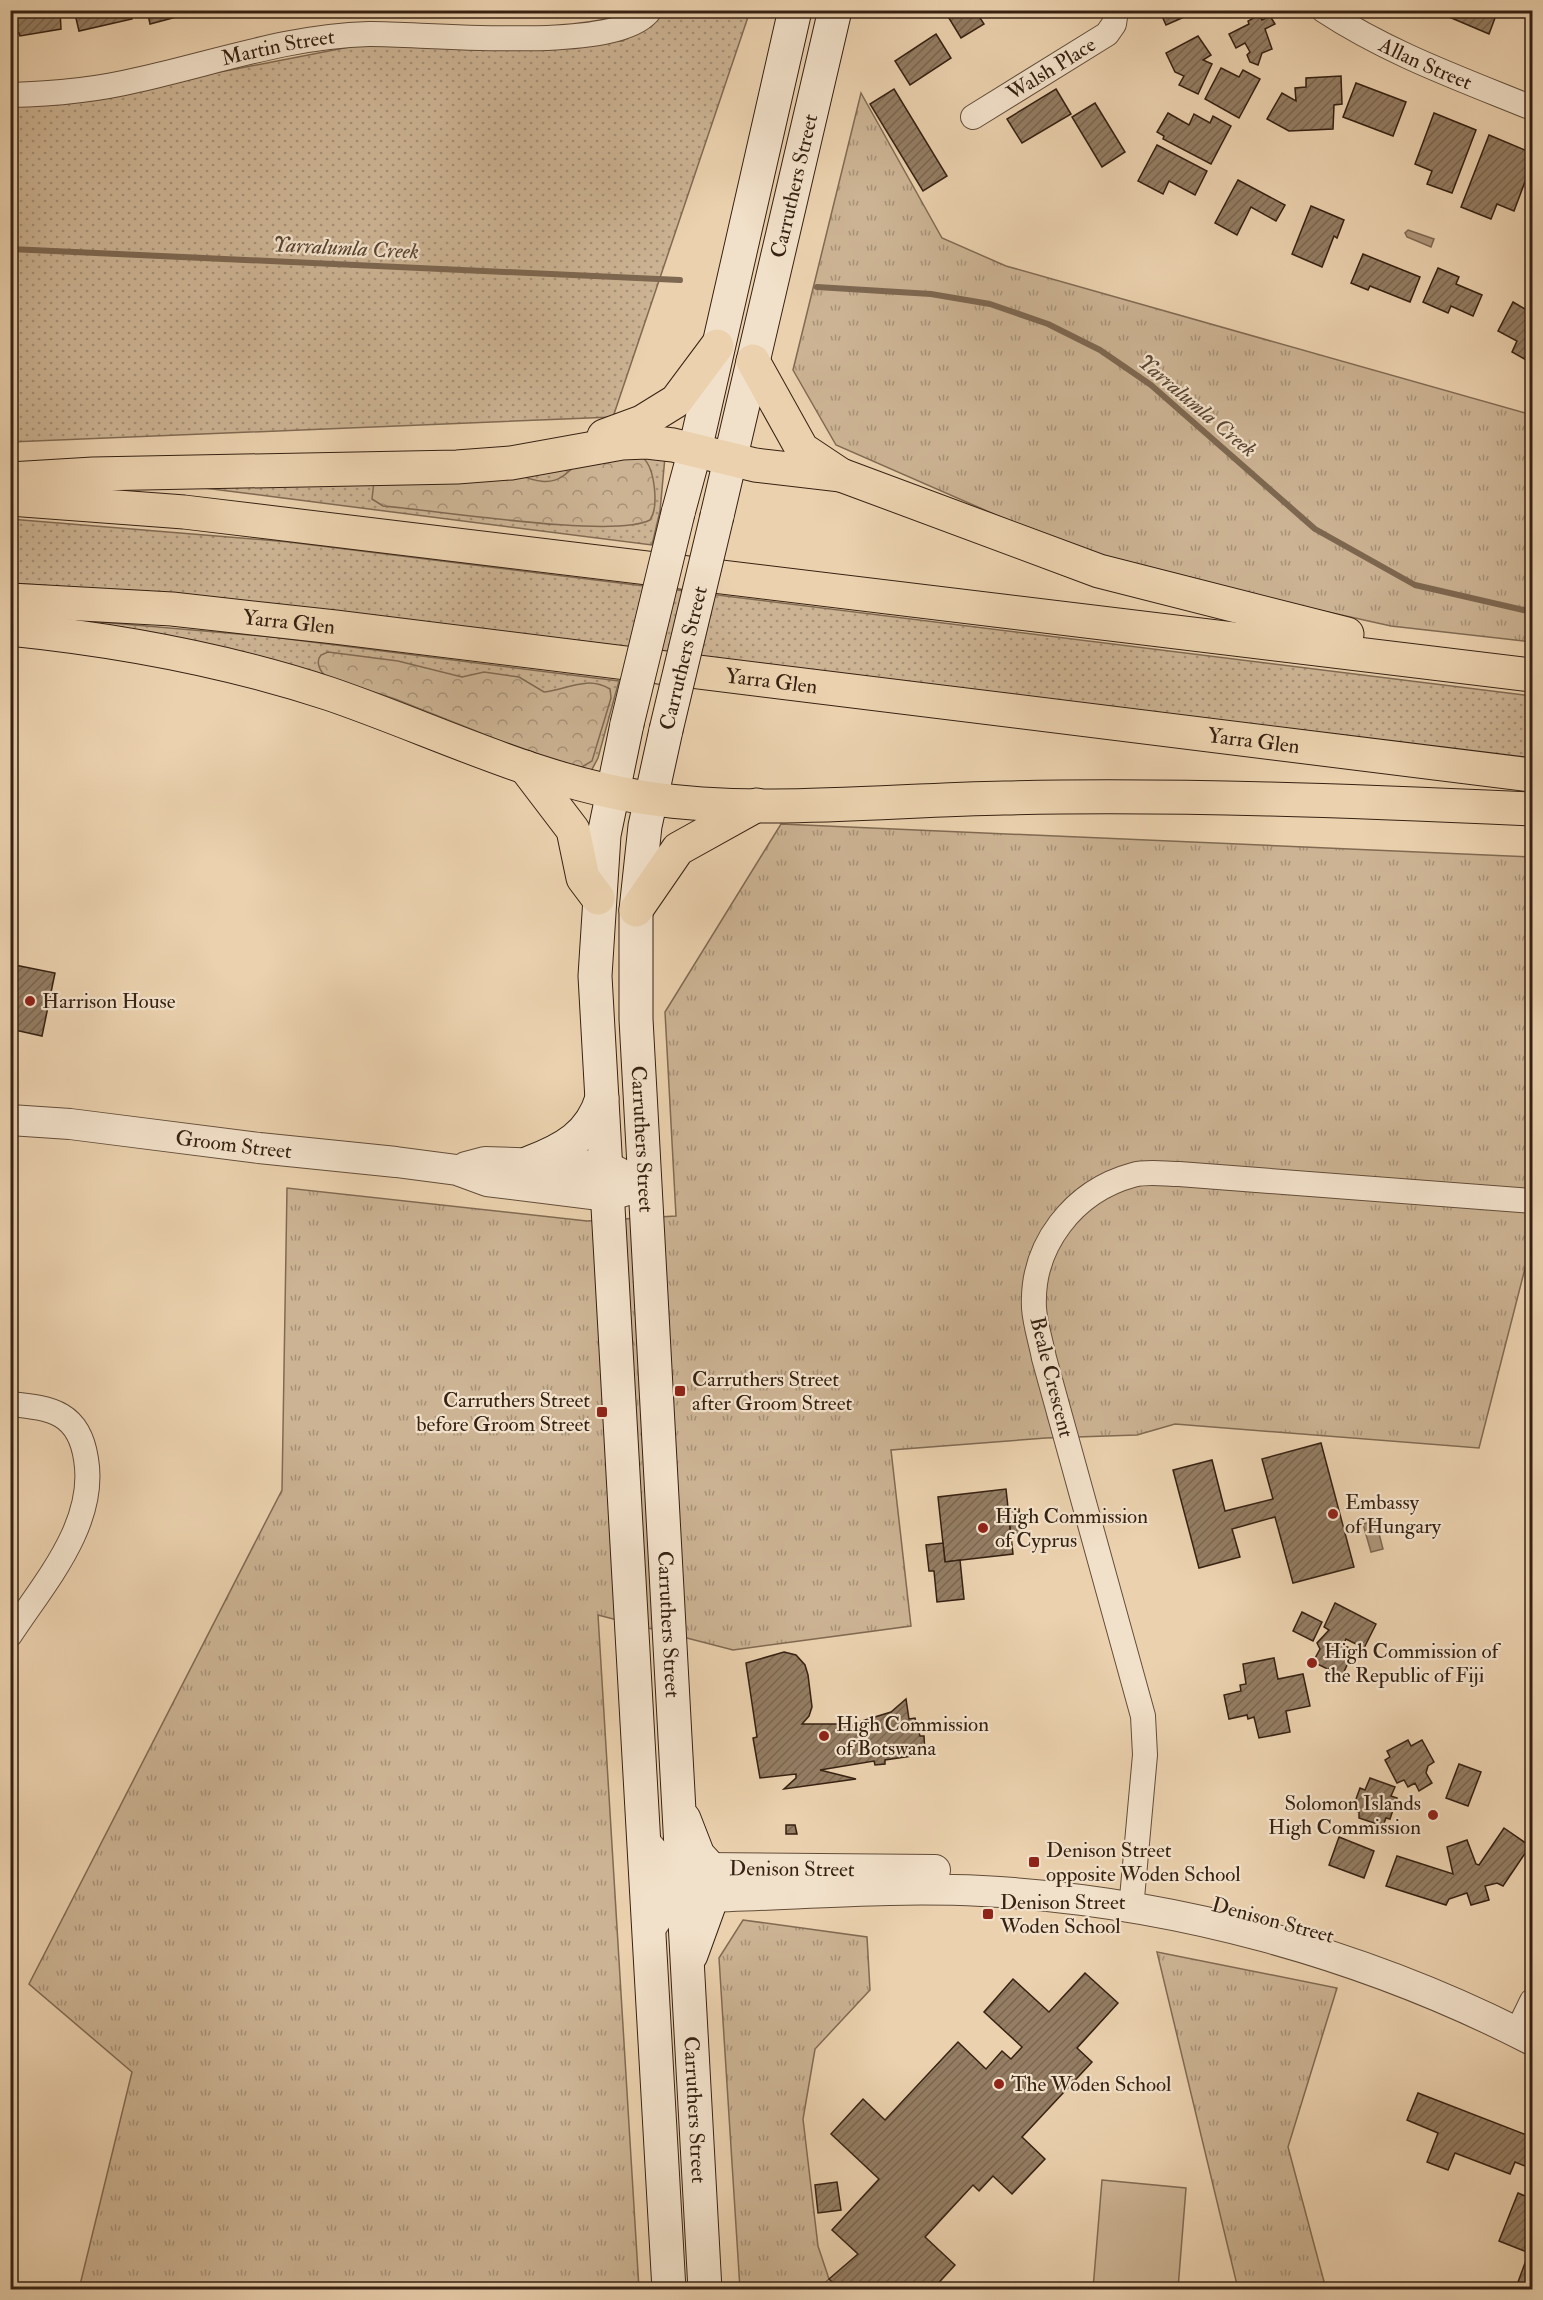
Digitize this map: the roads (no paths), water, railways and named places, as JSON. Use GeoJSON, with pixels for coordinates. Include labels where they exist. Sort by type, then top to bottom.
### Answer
{"type":"FeatureCollection","features":[{"type":"Feature","properties":{"kind":"highway"},"geometry":{"type":"LineString","coordinates":[[561,453],[642,422],[676,401],[717,346]]}},
{"type":"Feature","properties":{"kind":"highway"},"geometry":{"type":"LineString","coordinates":[[753,361],[802,448],[841,475]]}},
{"type":"Feature","properties":{"kind":"highway"},"geometry":{"type":"LineString","coordinates":[[10,479],[93,474],[457,467],[511,463],[561,453],[647,442],[695,450],[755,465],[841,475],[1099,571],[1493,670]]}},
{"type":"Feature","properties":{"kind":"highway"},"geometry":{"type":"LineString","coordinates":[[10,499],[184,512],[1533,675]]}},
{"type":"Feature","properties":{"kind":"highway","name":"Yarra Glen"},"geometry":{"type":"LineString","coordinates":[[10,600],[172,609],[347,628],[1533,776]]}},
{"type":"Feature","properties":{"kind":"highway"},"geometry":{"type":"LineString","coordinates":[[10,629],[142,647],[234,667],[326,693],[525,767],[613,793],[651,799],[759,804],[1106,796],[1314,799],[1533,809]]}},
{"type":"Feature","properties":{"kind":"highway"},"geometry":{"type":"LineString","coordinates":[[525,767],[573,830],[583,878],[598,898]]}},
{"type":"Feature","properties":{"kind":"highway"},"geometry":{"type":"LineString","coordinates":[[636,910],[678,849],[759,804]]}},
{"type":"Feature","properties":{"kind":"main road","name":"Carruthers Street"},"geometry":{"type":"LineString","coordinates":[[669,2289],[602,1098],[596,976],[598,898],[604,835],[627,724],[695,450],[795,10]]}},
{"type":"Feature","properties":{"kind":"main road","name":"Carruthers Street"},"geometry":{"type":"LineString","coordinates":[[705,2289],[644,1185],[636,1019],[636,910],[645,826],[666,730],[835,10]]}},
{"type":"Feature","properties":{"kind":"main road"},"geometry":{"type":"LineString","coordinates":[[529,1163],[552,1155],[583,1131],[596,1119],[602,1098]]}},
{"type":"Feature","properties":{"kind":"main road"},"geometry":{"type":"LineString","coordinates":[[677,1801],[711,1882],[687,1968]]}},
{"type":"Feature","properties":{"kind":"street","name":"Martin Street"},"geometry":{"type":"LineString","coordinates":[[10,95],[51,94],[136,81],[302,40],[368,34],[519,40],[574,36],[619,28],[651,10]]}},
{"type":"Feature","properties":{"kind":"street","name":"Walsh Place"},"geometry":{"type":"LineString","coordinates":[[973,117],[1107,34],[1114,24],[1116,10]]}},
{"type":"Feature","properties":{"kind":"street","name":"Allan Street"},"geometry":{"type":"LineString","coordinates":[[1323,10],[1354,31],[1416,62],[1533,108]]}},
{"type":"Feature","properties":{"kind":"street","name":"Groom Street"},"geometry":{"type":"LineString","coordinates":[[10,1120],[81,1125],[457,1170],[487,1181],[607,1181],[644,1185]]}},
{"type":"Feature","properties":{"kind":"street","name":"Groom Street"},"geometry":{"type":"LineString","coordinates":[[457,1170],[485,1162],[529,1163],[607,1181]]}},
{"type":"Feature","properties":{"kind":"street","name":"Beale Crescent"},"geometry":{"type":"LineString","coordinates":[[1133,1898],[1145,1755],[1143,1716],[1044,1358],[1034,1308],[1036,1277],[1047,1241],[1073,1208],[1101,1186],[1136,1174],[1179,1174],[1533,1201]]}},
{"type":"Feature","properties":{"kind":"street"},"geometry":{"type":"LineString","coordinates":[[10,1404],[25,1405],[70,1420],[83,1437],[89,1473],[85,1510],[63,1554],[10,1635]]}},
{"type":"Feature","properties":{"kind":"street","name":"Denison Street"},"geometry":{"type":"LineString","coordinates":[[644,1841],[681,1884],[701,1897],[711,1882],[1133,1898],[1265,1915],[1325,1932],[1414,1965],[1528,2021]]}},
{"type":"Feature","properties":{"kind":"street"},"geometry":{"type":"LineString","coordinates":[[649,1930],[681,1884]]}},
{"type":"Feature","properties":{"kind":"waterway","name":"Yarralumla Creek"},"geometry":{"type":"LineString","coordinates":[[10,249],[680,280]]}},
{"type":"Feature","properties":{"kind":"waterway","name":"Yarralumla Creek"},"geometry":{"type":"LineString","coordinates":[[817,287],[931,294],[990,304],[1048,324],[1100,350],[1151,385],[1315,529],[1415,585],[1532,612]]}},
{"type":"Feature","properties":{"kind":"place","name":"Harrison House"},"geometry":{"type":"Point","coordinates":[30,1001]}},
{"type":"Feature","properties":{"kind":"place","name":"Carruthers Street after Groom Street"},"geometry":{"type":"Point","coordinates":[680,1391]}},
{"type":"Feature","properties":{"kind":"place","name":"Carruthers Street before Groom Street"},"geometry":{"type":"Point","coordinates":[602,1412]}},
{"type":"Feature","properties":{"kind":"place","name":"Embassy of Hungary"},"geometry":{"type":"Point","coordinates":[1333,1514]}},
{"type":"Feature","properties":{"kind":"place","name":"High Commission of Cyprus"},"geometry":{"type":"Point","coordinates":[983,1528]}},
{"type":"Feature","properties":{"kind":"place","name":"High Commission of the Republic of Fiji"},"geometry":{"type":"Point","coordinates":[1312,1663]}},
{"type":"Feature","properties":{"kind":"place","name":"High Commission of Botswana"},"geometry":{"type":"Point","coordinates":[824,1736]}},
{"type":"Feature","properties":{"kind":"place","name":"Solomon Islands High Commission"},"geometry":{"type":"Point","coordinates":[1433,1815]}},
{"type":"Feature","properties":{"kind":"place","name":"Denison Street opposite Woden School"},"geometry":{"type":"Point","coordinates":[1034,1862]}},
{"type":"Feature","properties":{"kind":"place","name":"Denison Street Woden School"},"geometry":{"type":"Point","coordinates":[988,1914]}},
{"type":"Feature","properties":{"kind":"place","name":"The Woden School"},"geometry":{"type":"Point","coordinates":[999,2084]}}]}
